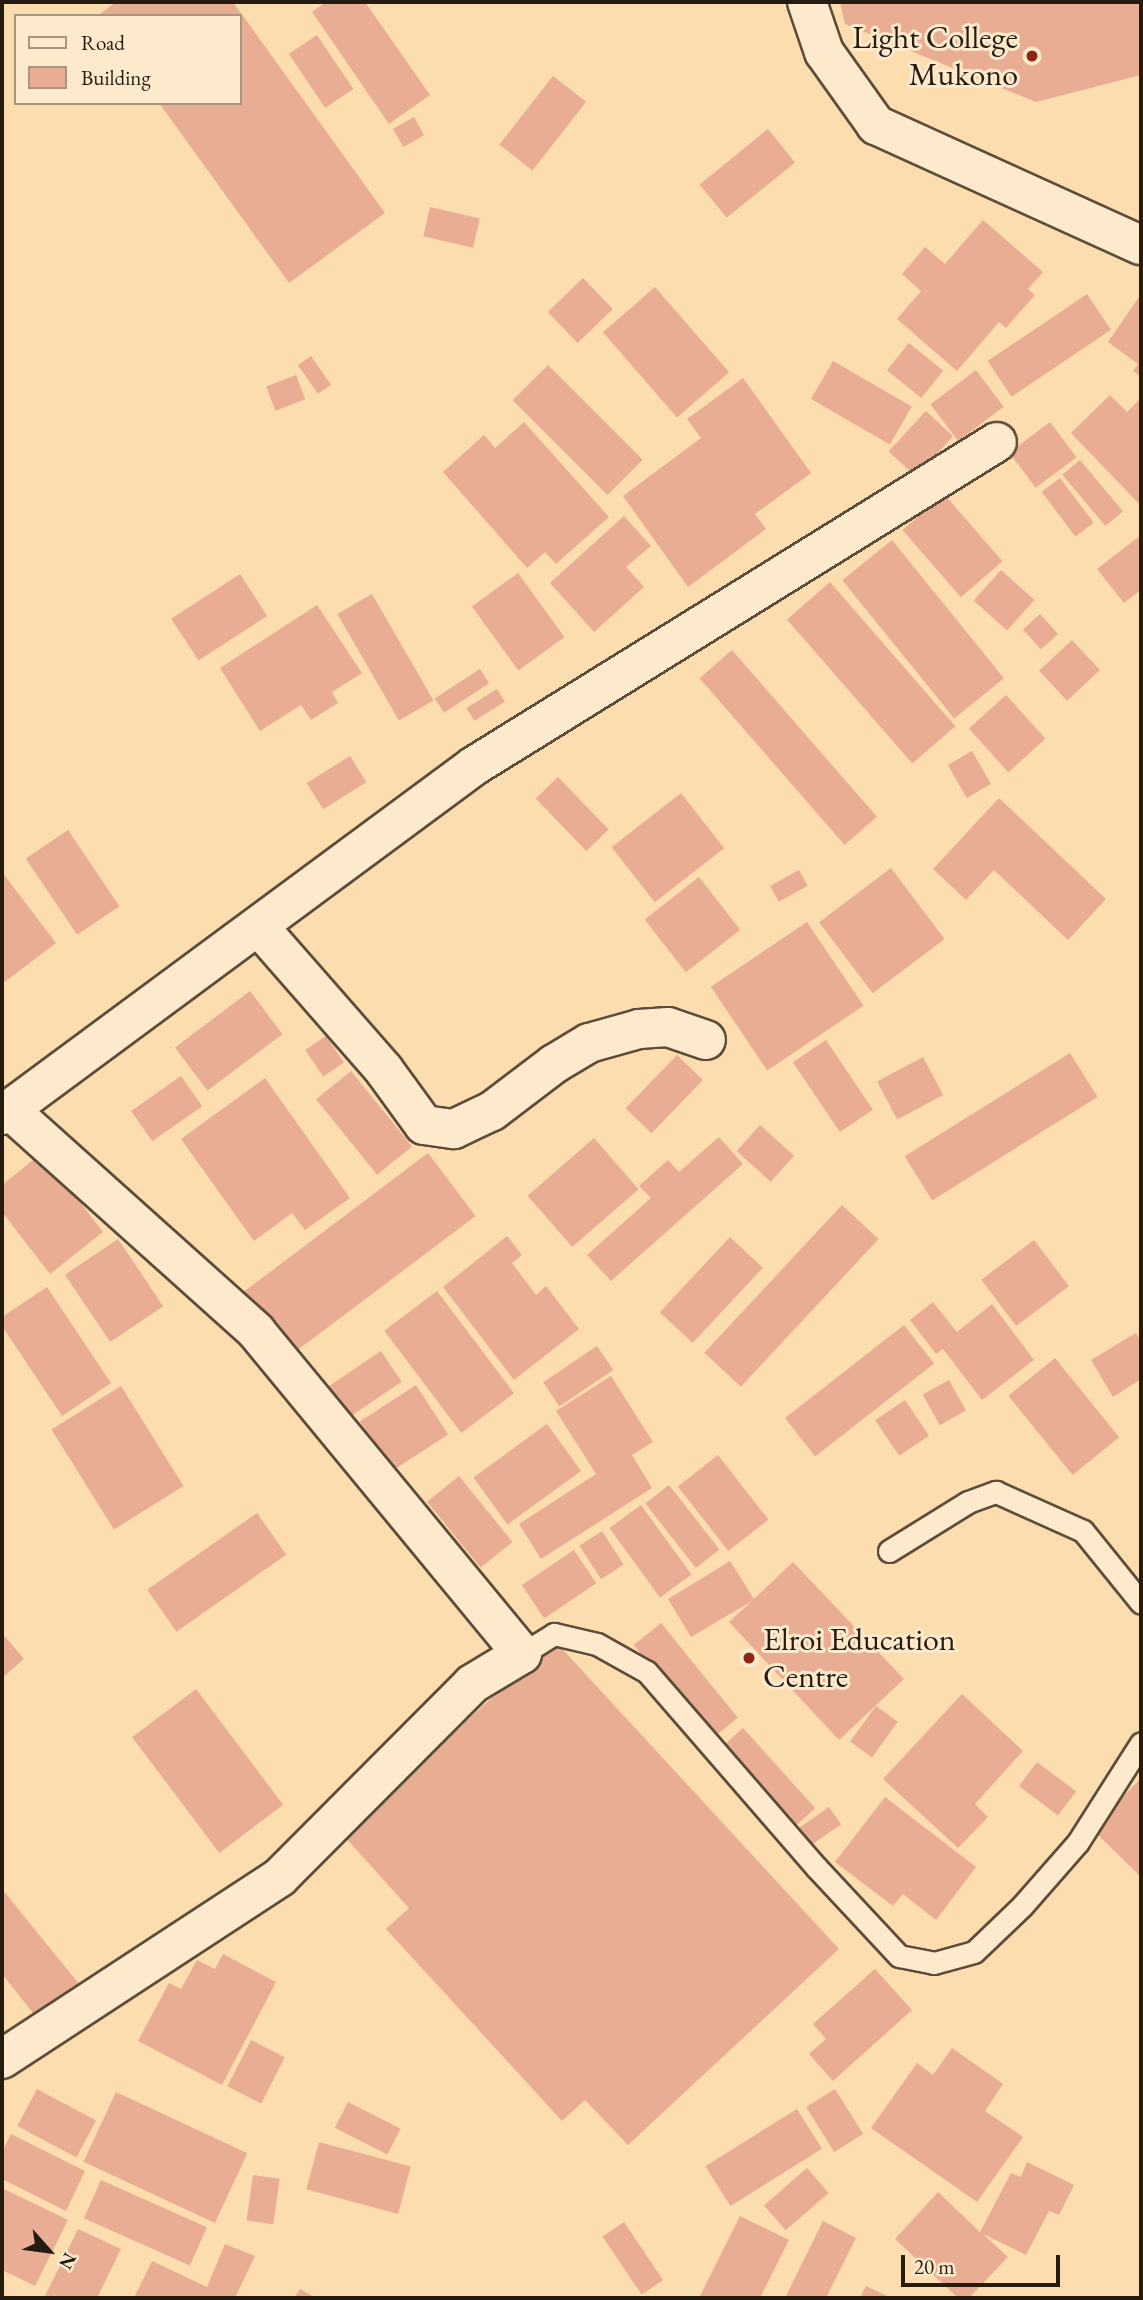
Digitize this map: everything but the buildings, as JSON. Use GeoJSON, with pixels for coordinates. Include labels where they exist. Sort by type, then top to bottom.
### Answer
{"type":"FeatureCollection","features":[{"type":"Feature","properties":{"kind":"street"},"geometry":{"type":"LineString","coordinates":[[807,2],[824,52],[876,125],[1141,245]]}},
{"type":"Feature","properties":{"kind":"street"},"geometry":{"type":"LineString","coordinates":[[2,2059],[280,1877],[472,1684],[522,1654],[256,1331],[6,1113],[474,766],[997,442]]}},
{"type":"Feature","properties":{"kind":"street"},"geometry":{"type":"LineString","coordinates":[[259,927],[375,1060],[424,1125],[454,1129],[492,1111],[554,1063],[589,1043],[639,1029],[668,1027],[706,1040]]}},
{"type":"Feature","properties":{"kind":"lane"},"geometry":{"type":"LineString","coordinates":[[889,1551],[968,1502],[996,1492],[1037,1508],[1083,1531],[1141,1604]]}},
{"type":"Feature","properties":{"kind":"lane"},"geometry":{"type":"LineString","coordinates":[[522,1654],[554,1634],[597,1644],[647,1672],[816,1867],[899,1956],[934,1963],[974,1952],[1022,1906],[1078,1842],[1141,1743]]}},
{"type":"Feature","properties":{"kind":"place","name":"Light College Mukono"},"geometry":{"type":"Point","coordinates":[1032,56]}},
{"type":"Feature","properties":{"kind":"place","name":"Elroi Education Centre"},"geometry":{"type":"Point","coordinates":[749,1658]}}]}
